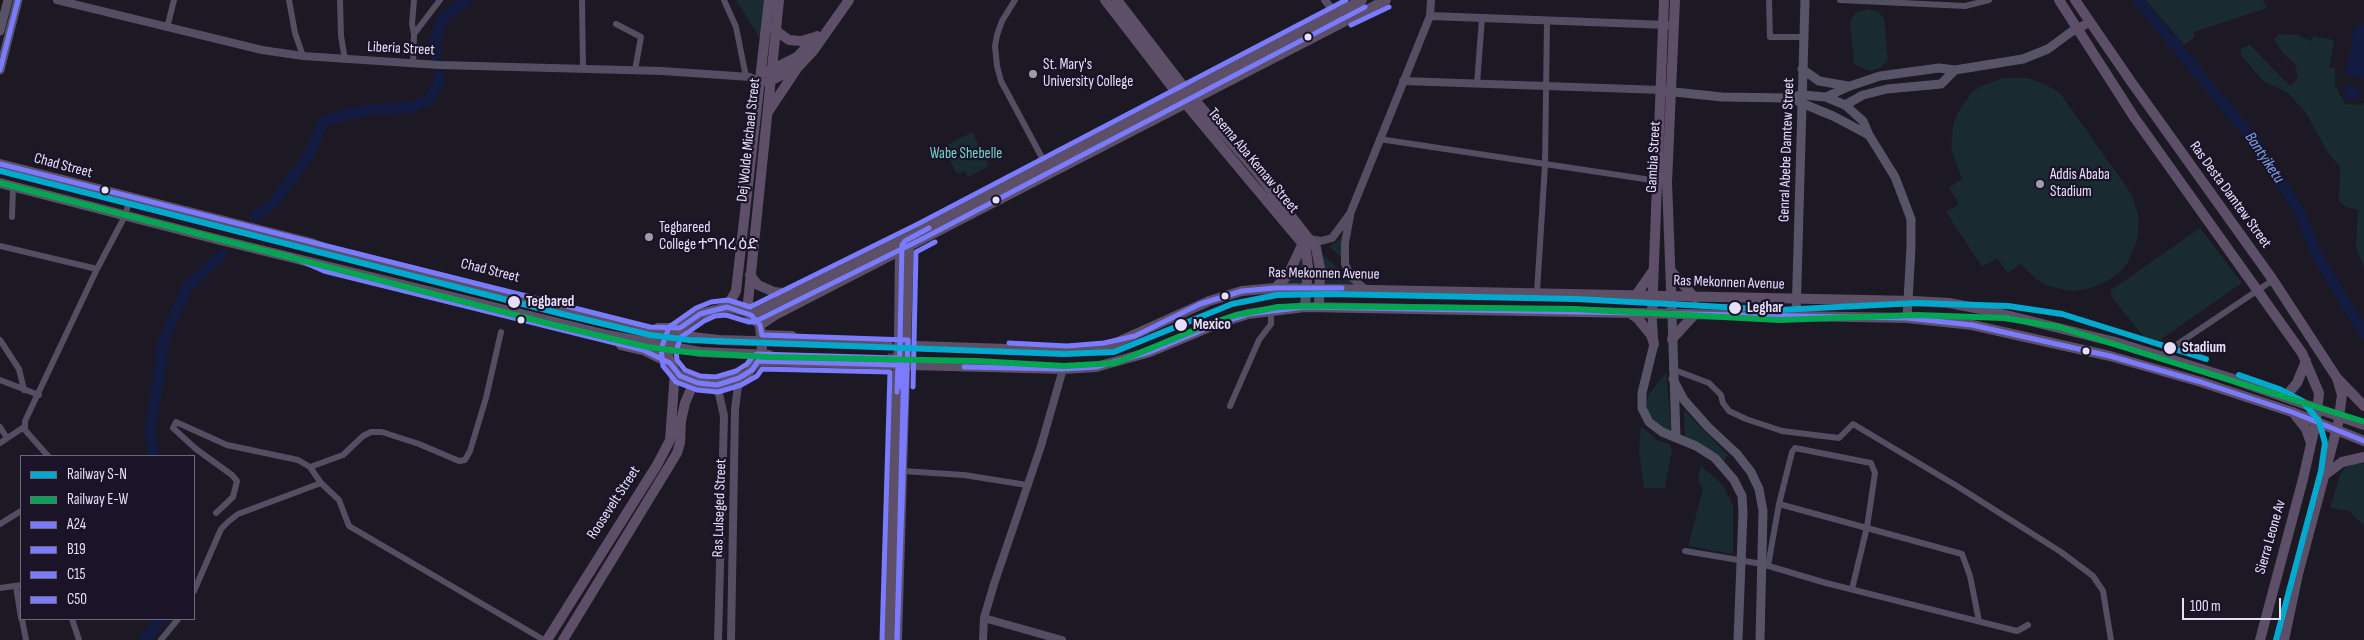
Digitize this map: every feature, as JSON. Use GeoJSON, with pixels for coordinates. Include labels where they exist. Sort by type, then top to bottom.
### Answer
{"type":"FeatureCollection","features":[{"type":"Feature","properties":{"kind":"main road"},"geometry":{"type":"LineString","coordinates":[[0,31],[8,0]]}},
{"type":"Feature","properties":{"kind":"main road"},"geometry":{"type":"LineString","coordinates":[[0,70],[18,0]]}},
{"type":"Feature","properties":{"kind":"main road","name":"Dej Wolde Michael Street"},"geometry":{"type":"LineString","coordinates":[[727,307],[736,291],[747,188],[766,77],[771,28],[770,0]]}},
{"type":"Feature","properties":{"kind":"main road","name":"Dej Wolde Michael Street"},"geometry":{"type":"LineString","coordinates":[[771,28],[779,0]]}},
{"type":"Feature","properties":{"kind":"main road"},"geometry":{"type":"LineString","coordinates":[[766,77],[797,57],[816,37],[841,0]]}},
{"type":"Feature","properties":{"kind":"main road"},"geometry":{"type":"LineString","coordinates":[[768,112],[798,67],[813,51],[849,0]]}},
{"type":"Feature","properties":{"kind":"main road","name":"Tesema Aba Kemaw Street"},"geometry":{"type":"LineString","coordinates":[[1105,0],[1305,241],[1307,257],[1305,307]]}},
{"type":"Feature","properties":{"kind":"main road","name":"Tesema Aba Kemaw Street"},"geometry":{"type":"LineString","coordinates":[[1117,0],[1187,97]]}},
{"type":"Feature","properties":{"kind":"main road"},"geometry":{"type":"LineString","coordinates":[[1338,18],[1362,0]]}},
{"type":"Feature","properties":{"kind":"main road"},"geometry":{"type":"LineString","coordinates":[[292,257],[324,271],[643,350],[671,364],[694,382],[717,385],[740,378],[752,370],[759,359],[761,333],[775,315],[905,244],[1338,18],[1386,0]]}},
{"type":"Feature","properties":{"kind":"main road","name":"Gambia Street"},"geometry":{"type":"LineString","coordinates":[[1664,0],[1668,25],[1672,93],[1667,182],[1667,225],[1672,315]]}},
{"type":"Feature","properties":{"kind":"main road","name":"Gambia Street"},"geometry":{"type":"LineString","coordinates":[[1652,315],[1661,90],[1668,25],[1675,0]]}},
{"type":"Feature","properties":{"kind":"main road","name":"Genral Abebe Damtew Street"},"geometry":{"type":"LineString","coordinates":[[1796,317],[1802,37],[1805,0]]}},
{"type":"Feature","properties":{"kind":"main road","name":"Ras Desta Damtew Street"},"geometry":{"type":"LineString","coordinates":[[2059,0],[2134,117],[2306,361],[2319,393],[2316,422]]}},
{"type":"Feature","properties":{"kind":"main road","name":"Ras Desta Damtew Street"},"geometry":{"type":"LineString","coordinates":[[2075,0],[2273,280],[2337,378],[2342,395],[2340,416],[2298,574],[2284,640]]}},
{"type":"Feature","properties":{"kind":"main road"},"geometry":{"type":"LineString","coordinates":[[1826,98],[1850,86],[1880,76],[1939,68],[1955,70],[2023,59],[2048,49],[2090,22]]}},
{"type":"Feature","properties":{"kind":"main road"},"geometry":{"type":"LineString","coordinates":[[771,28],[789,40],[801,41],[816,37]]}},
{"type":"Feature","properties":{"kind":"main road"},"geometry":{"type":"LineString","coordinates":[[766,77],[798,67]]}},
{"type":"Feature","properties":{"kind":"main road"},"geometry":{"type":"LineString","coordinates":[[1802,69],[1819,81],[1850,86]]}},
{"type":"Feature","properties":{"kind":"main road"},"geometry":{"type":"LineString","coordinates":[[1845,105],[1863,95],[1887,89],[1942,84],[1955,70]]}},
{"type":"Feature","properties":{"kind":"main road","name":"Dej Wolde Michael Street"},"geometry":{"type":"LineString","coordinates":[[749,314],[750,275],[768,112],[766,77]]}},
{"type":"Feature","properties":{"kind":"main road"},"geometry":{"type":"LineString","coordinates":[[1661,90],[1672,93],[1722,97],[1826,98],[1845,105],[1863,121],[1869,135],[1895,177],[1911,219],[1912,247],[1907,318]]}},
{"type":"Feature","properties":{"kind":"main road"},"geometry":{"type":"LineString","coordinates":[[1802,99],[1869,135]]}},
{"type":"Feature","properties":{"kind":"main road","name":"Chad Street"},"geometry":{"type":"LineString","coordinates":[[0,164],[323,247],[337,248],[650,327],[677,330]]}},
{"type":"Feature","properties":{"kind":"main road"},"geometry":{"type":"LineString","coordinates":[[0,183],[125,216],[607,335],[679,350],[718,353],[888,358]]}},
{"type":"Feature","properties":{"kind":"main road"},"geometry":{"type":"LineString","coordinates":[[747,188],[759,190]]}},
{"type":"Feature","properties":{"kind":"main road"},"geometry":{"type":"LineString","coordinates":[[1275,288],[1288,275],[1305,241],[1316,248],[1319,258],[1320,288],[1318,307]]}},
{"type":"Feature","properties":{"kind":"main road"},"geometry":{"type":"LineString","coordinates":[[749,314],[905,244]]}},
{"type":"Feature","properties":{"kind":"main road"},"geometry":{"type":"LineString","coordinates":[[897,640],[902,471],[905,244]]}},
{"type":"Feature","properties":{"kind":"main road","name":"Chad Street"},"geometry":{"type":"LineString","coordinates":[[323,247],[336,253],[632,329],[719,340],[888,345]]}},
{"type":"Feature","properties":{"kind":"main road"},"geometry":{"type":"LineString","coordinates":[[1671,270],[1695,298]]}},
{"type":"Feature","properties":{"kind":"main road"},"geometry":{"type":"LineString","coordinates":[[1636,294],[1653,271]]}},
{"type":"Feature","properties":{"kind":"main road"},"geometry":{"type":"LineString","coordinates":[[750,275],[758,285],[774,292],[793,294]]}},
{"type":"Feature","properties":{"kind":"main road","name":"Ras Mekonnen Avenue"},"geometry":{"type":"LineString","coordinates":[[917,346],[1088,350],[1109,346],[1135,336],[1217,298],[1242,291],[1275,288],[1306,287],[1636,294],[1695,298],[1908,301],[1949,304],[1990,311],[2160,356],[2284,396],[2364,425]]}},
{"type":"Feature","properties":{"kind":"main road"},"geometry":{"type":"LineString","coordinates":[[671,364],[670,345],[677,330],[700,314],[727,307],[749,314],[761,333]]}},
{"type":"Feature","properties":{"kind":"main road"},"geometry":{"type":"LineString","coordinates":[[759,359],[1063,369],[1096,367],[1123,361],[1225,321],[1248,314],[1305,307],[1652,315],[1907,318],[1972,324],[2086,350],[2201,382],[2292,412],[2364,441]]}},
{"type":"Feature","properties":{"kind":"main road"},"geometry":{"type":"LineString","coordinates":[[1630,313],[1651,334],[1654,344]]}},
{"type":"Feature","properties":{"kind":"main road"},"geometry":{"type":"LineString","coordinates":[[1652,315],[1654,344],[1642,392],[1642,408],[1649,422],[1662,432],[1715,458],[1734,480],[1742,496],[1742,560],[1738,640]]}},
{"type":"Feature","properties":{"kind":"main road"},"geometry":{"type":"LineString","coordinates":[[1672,315],[1672,369],[1677,421],[1676,438]]}},
{"type":"Feature","properties":{"kind":"main road"},"geometry":{"type":"LineString","coordinates":[[1672,339],[1694,315]]}},
{"type":"Feature","properties":{"kind":"main road","name":"Ras Mekonnen Avenue"},"geometry":{"type":"LineString","coordinates":[[761,333],[1067,346],[1104,343],[1135,336]]}},
{"type":"Feature","properties":{"kind":"main road"},"geometry":{"type":"LineString","coordinates":[[918,359],[1065,363],[1123,361]]}},
{"type":"Feature","properties":{"kind":"main road"},"geometry":{"type":"LineString","coordinates":[[2284,396],[2297,383],[2306,361]]}},
{"type":"Feature","properties":{"kind":"main road","name":"Roosevelt Street"},"geometry":{"type":"LineString","coordinates":[[545,640],[657,465],[670,440],[671,364]]}},
{"type":"Feature","properties":{"kind":"main road"},"geometry":{"type":"LineString","coordinates":[[889,640],[893,471],[902,364]]}},
{"type":"Feature","properties":{"kind":"main road"},"geometry":{"type":"LineString","coordinates":[[2337,378],[2364,406]]}},
{"type":"Feature","properties":{"kind":"main road"},"geometry":{"type":"LineString","coordinates":[[1673,380],[1684,400],[1708,427],[1737,454],[1751,472],[1759,489],[1763,511],[1765,565],[1760,640]]}},
{"type":"Feature","properties":{"kind":"main road","name":"Roosevelt Street"},"geometry":{"type":"LineString","coordinates":[[563,640],[677,453],[685,403],[694,382]]}},
{"type":"Feature","properties":{"kind":"main road"},"geometry":{"type":"LineString","coordinates":[[2292,412],[2306,429],[2312,443]]}},
{"type":"Feature","properties":{"kind":"main road","name":"Sierra Leone Av"},"geometry":{"type":"LineString","coordinates":[[2260,640],[2316,422]]}},
{"type":"Feature","properties":{"kind":"main road"},"geometry":{"type":"LineString","coordinates":[[2326,474],[2342,462],[2364,457]]}},
{"type":"Feature","properties":{"kind":"main road"},"geometry":{"type":"LineString","coordinates":[[591,567],[603,574]]}},
{"type":"Feature","properties":{"kind":"street","name":"Liberia Street"},"geometry":{"type":"LineString","coordinates":[[56,0],[262,50],[303,56],[413,64],[583,68],[766,77]]}},
{"type":"Feature","properties":{"kind":"street"},"geometry":{"type":"LineString","coordinates":[[167,28],[174,0]]}},
{"type":"Feature","properties":{"kind":"street"},"geometry":{"type":"LineString","coordinates":[[289,0],[295,33],[303,56]]}},
{"type":"Feature","properties":{"kind":"street"},"geometry":{"type":"LineString","coordinates":[[340,0],[345,60]]}},
{"type":"Feature","properties":{"kind":"street"},"geometry":{"type":"LineString","coordinates":[[413,64],[414,34],[412,24],[414,0]]}},
{"type":"Feature","properties":{"kind":"street"},"geometry":{"type":"LineString","coordinates":[[414,34],[440,0]]}},
{"type":"Feature","properties":{"kind":"street"},"geometry":{"type":"LineString","coordinates":[[582,0],[583,68]]}},
{"type":"Feature","properties":{"kind":"street"},"geometry":{"type":"LineString","coordinates":[[724,0],[736,27],[748,77]]}},
{"type":"Feature","properties":{"kind":"street"},"geometry":{"type":"LineString","coordinates":[[1015,0],[1002,21],[997,35],[995,46],[997,66],[1001,81],[1048,169]]}},
{"type":"Feature","properties":{"kind":"street"},"geometry":{"type":"LineString","coordinates":[[1325,0],[1338,18]]}},
{"type":"Feature","properties":{"kind":"street"},"geometry":{"type":"LineString","coordinates":[[1769,0],[1770,37],[1802,37]]}},
{"type":"Feature","properties":{"kind":"street"},"geometry":{"type":"LineString","coordinates":[[1840,0],[1965,6],[1989,0]]}},
{"type":"Feature","properties":{"kind":"street"},"geometry":{"type":"LineString","coordinates":[[1365,289],[1352,277],[1346,264],[1345,243],[1350,214],[1430,16],[1432,2]]}},
{"type":"Feature","properties":{"kind":"street"},"geometry":{"type":"LineString","coordinates":[[1430,16],[1668,25]]}},
{"type":"Feature","properties":{"kind":"street"},"geometry":{"type":"LineString","coordinates":[[1477,84],[1482,18]]}},
{"type":"Feature","properties":{"kind":"street"},"geometry":{"type":"LineString","coordinates":[[1537,292],[1545,165],[1548,21]]}},
{"type":"Feature","properties":{"kind":"street"},"geometry":{"type":"LineString","coordinates":[[616,24],[641,37],[635,70]]}},
{"type":"Feature","properties":{"kind":"street"},"geometry":{"type":"LineString","coordinates":[[1403,82],[1661,90]]}},
{"type":"Feature","properties":{"kind":"street"},"geometry":{"type":"LineString","coordinates":[[1379,139],[1658,181]]}},
{"type":"Feature","properties":{"kind":"street"},"geometry":{"type":"LineString","coordinates":[[12,217],[13,186]]}},
{"type":"Feature","properties":{"kind":"street"},"geometry":{"type":"LineString","coordinates":[[0,443],[24,427],[97,269],[125,216],[130,198]]}},
{"type":"Feature","properties":{"kind":"street"},"geometry":{"type":"LineString","coordinates":[[1305,241],[1321,242],[1332,238],[1350,214]]}},
{"type":"Feature","properties":{"kind":"street"},"geometry":{"type":"LineString","coordinates":[[0,246],[97,269]]}},
{"type":"Feature","properties":{"kind":"street"},"geometry":{"type":"LineString","coordinates":[[2160,356],[2273,280]]}},
{"type":"Feature","properties":{"kind":"street"},"geometry":{"type":"LineString","coordinates":[[1230,406],[1259,340],[1271,324],[1272,310]]}},
{"type":"Feature","properties":{"kind":"street"},"geometry":{"type":"LineString","coordinates":[[310,467],[343,455],[363,436],[372,432],[382,432],[419,444],[458,461],[464,460],[470,451],[486,398],[501,332]]}},
{"type":"Feature","properties":{"kind":"street"},"geometry":{"type":"LineString","coordinates":[[0,340],[18,369],[24,390]]}},
{"type":"Feature","properties":{"kind":"street"},"geometry":{"type":"LineString","coordinates":[[983,640],[984,618],[994,584],[1041,446],[1063,369]]}},
{"type":"Feature","properties":{"kind":"street"},"geometry":{"type":"LineString","coordinates":[[1672,369],[1709,383],[1721,395],[1723,404],[1729,411],[1746,419],[1782,431],[1839,438],[1853,424],[1957,486],[2061,552],[2093,576],[2103,592],[2111,640]]}},
{"type":"Feature","properties":{"kind":"street","name":"Ras Lulseged Street"},"geometry":{"type":"LineString","coordinates":[[731,640],[735,409],[740,378]]}},
{"type":"Feature","properties":{"kind":"street"},"geometry":{"type":"LineString","coordinates":[[0,380],[39,395]]}},
{"type":"Feature","properties":{"kind":"street","name":"Ras Lulseged Street"},"geometry":{"type":"LineString","coordinates":[[717,385],[724,416],[718,640]]}},
{"type":"Feature","properties":{"kind":"street"},"geometry":{"type":"LineString","coordinates":[[216,513],[232,497],[237,481],[232,475],[196,449],[173,428],[176,422],[227,445],[298,460],[310,467],[321,483],[339,500],[349,526],[545,640]]}},
{"type":"Feature","properties":{"kind":"street"},"geometry":{"type":"LineString","coordinates":[[0,427],[7,438]]}},
{"type":"Feature","properties":{"kind":"street"},"geometry":{"type":"LineString","coordinates":[[24,427],[47,455]]}},
{"type":"Feature","properties":{"kind":"street"},"geometry":{"type":"LineString","coordinates":[[1765,565],[1792,452],[1795,448],[1871,464],[1875,473],[1867,527],[1852,589]]}},
{"type":"Feature","properties":{"kind":"street"},"geometry":{"type":"LineString","coordinates":[[902,471],[964,475],[1027,485]]}},
{"type":"Feature","properties":{"kind":"street"},"geometry":{"type":"LineString","coordinates":[[195,589],[221,529],[229,521],[238,514],[321,483]]}},
{"type":"Feature","properties":{"kind":"street"},"geometry":{"type":"LineString","coordinates":[[1779,504],[1962,554],[1970,576],[1979,621]]}},
{"type":"Feature","properties":{"kind":"street"},"geometry":{"type":"LineString","coordinates":[[0,524],[20,512]]}},
{"type":"Feature","properties":{"kind":"street"},"geometry":{"type":"LineString","coordinates":[[721,512],[734,512]]}},
{"type":"Feature","properties":{"kind":"street"},"geometry":{"type":"LineString","coordinates":[[1685,551],[1765,565],[2017,631],[2028,625]]}},
{"type":"Feature","properties":{"kind":"street"},"geometry":{"type":"LineString","coordinates":[[720,553],[732,553]]}},
{"type":"Feature","properties":{"kind":"street"},"geometry":{"type":"LineString","coordinates":[[0,588],[19,585],[20,602]]}},
{"type":"Feature","properties":{"kind":"street"},"geometry":{"type":"LineString","coordinates":[[984,618],[1062,640]]}},
{"type":"Feature","properties":{"kind":"street"},"geometry":{"type":"LineString","coordinates":[[21,620],[26,640]]}},
{"type":"Feature","properties":{"kind":"street"},"geometry":{"type":"LineString","coordinates":[[72,620],[79,640]]}},
{"type":"Feature","properties":{"kind":"street"},"geometry":{"type":"LineString","coordinates":[[161,640],[177,620]]}},
{"type":"Feature","properties":{"kind":"green space"},"geometry":{"type":"Polygon","coordinates":[[[736,0],[767,0],[763,43],[736,0]]]}},
{"type":"Feature","properties":{"kind":"green space"},"geometry":{"type":"Polygon","coordinates":[[[2146,0],[2263,0],[2267,8],[2194,32],[2195,37],[2184,45],[2146,0]]]}},
{"type":"Feature","properties":{"kind":"green space"},"geometry":{"type":"Polygon","coordinates":[[[1867,9],[1878,11],[1884,19],[1888,59],[1881,68],[1869,71],[1854,64],[1850,22],[1855,13],[1867,9]]]}},
{"type":"Feature","properties":{"kind":"green space"},"geometry":{"type":"Polygon","coordinates":[[[2278,34],[2297,35],[2311,41],[2313,36],[2334,40],[2329,68],[2335,68],[2335,85],[2345,104],[2361,105],[2364,102],[2364,267],[2356,248],[2358,210],[2346,207],[2339,201],[2340,167],[2329,154],[2306,113],[2288,93],[2263,81],[2242,56],[2240,49],[2250,45],[2289,85],[2294,83],[2298,76],[2295,64],[2284,54],[2274,40],[2278,34]]]}},
{"type":"Feature","properties":{"kind":"green space","name":"Addis Ababa Stadium"},"geometry":{"type":"Polygon","coordinates":[[[2003,78],[2028,78],[2060,93],[2132,195],[2139,218],[2137,240],[2128,262],[2120,272],[2109,280],[2088,289],[2071,291],[2048,286],[2036,279],[2021,264],[2008,273],[1997,258],[1982,267],[1946,212],[1959,204],[1949,188],[1962,179],[1951,148],[1953,126],[1957,114],[1971,93],[1981,86],[2003,78]]]}},
{"type":"Feature","properties":{"kind":"green space","name":"Wabe Shebelle"},"geometry":{"type":"Polygon","coordinates":[[[972,132],[989,166],[968,177],[964,171],[957,174],[943,147],[972,132]]]}},
{"type":"Feature","properties":{"kind":"green space"},"geometry":{"type":"Polygon","coordinates":[[[2200,228],[2242,283],[2151,346],[2111,296],[2111,290],[2200,228]]]}},
{"type":"Feature","properties":{"kind":"green space"},"geometry":{"type":"Polygon","coordinates":[[[1344,233],[1344,260],[1329,246],[1338,241],[1344,233]]]}},
{"type":"Feature","properties":{"kind":"green space"},"geometry":{"type":"Polygon","coordinates":[[[1319,251],[1356,285],[1322,285],[1319,251]]]}},
{"type":"Feature","properties":{"kind":"green space"},"geometry":{"type":"Polygon","coordinates":[[[1303,253],[1303,286],[1285,285],[1298,271],[1303,253]]]}},
{"type":"Feature","properties":{"kind":"green space"},"geometry":{"type":"Polygon","coordinates":[[[1666,373],[1671,427],[1669,432],[1654,420],[1646,407],[1648,395],[1666,373]]]}},
{"type":"Feature","properties":{"kind":"green space"},"geometry":{"type":"Polygon","coordinates":[[[1684,410],[1728,455],[1724,461],[1685,438],[1684,410]]]}},
{"type":"Feature","properties":{"kind":"green space"},"geometry":{"type":"Polygon","coordinates":[[[1641,426],[1657,440],[1669,444],[1672,450],[1665,488],[1644,488],[1639,450],[1641,426]]]}},
{"type":"Feature","properties":{"kind":"green space"},"geometry":{"type":"Polygon","coordinates":[[[2357,463],[2364,464],[2364,526],[2349,511],[2330,508],[2340,475],[2346,466],[2357,463]]]}},
{"type":"Feature","properties":{"kind":"green space"},"geometry":{"type":"Polygon","coordinates":[[[1701,466],[1722,484],[1733,505],[1733,554],[1688,546],[1703,489],[1698,480],[1701,466]]]}},
{"type":"Feature","properties":{"kind":"water"},"geometry":{"type":"Polygon","coordinates":[[[2355,24],[2364,26],[2364,79],[2345,75],[2355,24]]]}},
{"type":"Feature","properties":{"kind":"water"},"geometry":{"type":"Polygon","coordinates":[[[2346,85],[2361,88],[2356,100],[2346,99],[2344,93],[2346,85]]]}},
{"type":"Feature","properties":{"kind":"waterway"},"geometry":{"type":"LineString","coordinates":[[435,55],[434,44],[442,19],[466,0]]}},
{"type":"Feature","properties":{"kind":"waterway","name":"Bantyiketu"},"geometry":{"type":"LineString","coordinates":[[2138,0],[2260,148],[2301,215],[2317,255],[2364,334]]}},
{"type":"Feature","properties":{"kind":"waterway"},"geometry":{"type":"LineString","coordinates":[[254,217],[272,205],[308,157],[324,121],[362,111],[412,107],[429,100],[439,83],[439,76]]}},
{"type":"Feature","properties":{"kind":"waterway"},"geometry":{"type":"LineString","coordinates":[[154,455],[150,431],[164,341],[186,288],[222,255]]}},
{"type":"Feature","properties":{"kind":"waterway"},"geometry":{"type":"LineString","coordinates":[[145,640],[160,620]]}},
{"type":"Feature","properties":{"kind":"tunnel"},"geometry":{"type":"LineString","coordinates":[[888,358],[918,359]]}},
{"type":"Feature","properties":{"kind":"rail line","name":"S-N"},"geometry":{"type":"LineString","coordinates":[[0,171],[562,314],[650,335],[689,340],[1064,354],[1114,352],[1232,304],[1277,295],[1329,294],[1576,299],[1779,310],[1917,303],[2008,306],[2062,314],[2206,359]]}},
{"type":"Feature","properties":{"kind":"rail line","name":"E-W"},"geometry":{"type":"LineString","coordinates":[[0,183],[558,326],[647,347],[686,352],[768,357],[977,361],[1064,366],[1115,363],[1236,315],[1278,307],[1304,306],[1575,309],[1779,320],[1917,315],[2004,318],[2059,327],[2362,421]]}},
{"type":"Feature","properties":{"kind":"rail line","name":"S-N"},"geometry":{"type":"LineString","coordinates":[[2239,375],[2279,389],[2302,401],[2319,421],[2325,443],[2321,471],[2276,640]]}},
{"type":"Feature","properties":{"kind":"transit line","name":"B19"},"geometry":{"type":"LineString","coordinates":[[0,70],[18,0]]}},
{"type":"Feature","properties":{"kind":"transit line","name":"C50"},"geometry":{"type":"LineString","coordinates":[[882,640],[890,372],[762,369],[757,376],[741,385],[718,392],[697,390],[676,382],[663,366],[661,349],[669,327],[696,308],[711,302],[728,300],[750,307],[918,224],[1346,0]]}},
{"type":"Feature","properties":{"kind":"transit line","name":"C15"},"geometry":{"type":"LineString","coordinates":[[897,640],[904,360],[898,358],[757,354],[736,371],[716,377],[700,376],[685,370],[677,360],[676,351],[681,337],[704,321],[715,316],[726,315],[754,322],[924,238],[1365,7]]}},
{"type":"Feature","properties":{"kind":"transit line","name":"C15"},"geometry":{"type":"LineString","coordinates":[[1351,25],[1389,7]]}},
{"type":"Feature","properties":{"kind":"transit line","name":"B19"},"geometry":{"type":"LineString","coordinates":[[0,164],[650,327],[680,328],[700,314],[727,307],[751,315],[760,325],[762,335],[908,340],[897,640]]}},
{"type":"Feature","properties":{"kind":"transit line","name":"C50"},"geometry":{"type":"LineString","coordinates":[[899,387],[902,245],[905,241],[929,228]]}},
{"type":"Feature","properties":{"kind":"transit line","name":"C15"},"geometry":{"type":"LineString","coordinates":[[913,387],[916,252],[935,242]]}},
{"type":"Feature","properties":{"kind":"transit line","name":"B19"},"geometry":{"type":"LineString","coordinates":[[262,250],[292,257],[324,271],[643,350],[670,363],[680,376],[698,383],[717,385],[739,378],[752,370],[758,361],[898,365],[897,392]]}},
{"type":"Feature","properties":{"kind":"transit line","name":"A24"},"geometry":{"type":"LineString","coordinates":[[1009,343],[1067,346],[1104,343],[1135,336],[1200,304],[1242,291],[1275,288],[1342,288]]}},
{"type":"Feature","properties":{"kind":"transit line","name":"A24"},"geometry":{"type":"LineString","coordinates":[[964,367],[1063,369],[1096,367],[1150,352],[1217,324],[1248,314],[1305,307],[1907,318],[1972,325],[2110,356],[2201,382],[2292,412],[2364,441]]}},
{"type":"Feature","properties":{"kind":"place","name":"St. Mary's University College"},"geometry":{"type":"Point","coordinates":[1033,74]}},
{"type":"Feature","properties":{"kind":"place","name":"Addis Ababa Stadium"},"geometry":{"type":"Point","coordinates":[2040,184]}},
{"type":"Feature","properties":{"kind":"place","name":"Tegbareed College ተግባረ ዕድ"},"geometry":{"type":"Point","coordinates":[649,237]}},
{"type":"Feature","properties":{"kind":"place","name":"Tegbared"},"geometry":{"type":"Point","coordinates":[514,302]}},
{"type":"Feature","properties":{"kind":"place","name":"Leghar"},"geometry":{"type":"Point","coordinates":[1735,308]}},
{"type":"Feature","properties":{"kind":"place","name":"Mexico"},"geometry":{"type":"Point","coordinates":[1181,325]}},
{"type":"Feature","properties":{"kind":"place","name":"Stadium"},"geometry":{"type":"Point","coordinates":[2170,348]}}]}
